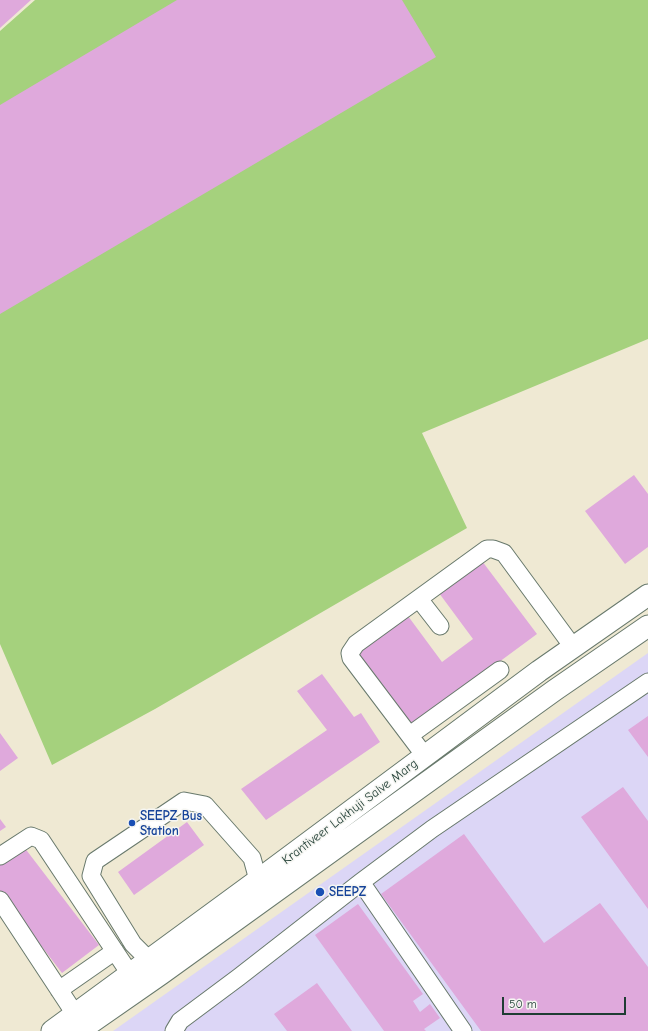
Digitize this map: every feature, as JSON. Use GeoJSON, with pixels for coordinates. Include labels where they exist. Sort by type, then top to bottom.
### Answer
{"type":"FeatureCollection","features":[{"type":"Feature","properties":{"kind":"main road","name":"Krantiveer Lakhuji Salve Marg"},"geometry":{"type":"LineString","coordinates":[[52,1031],[78,1027],[161,974],[263,888],[425,756],[539,671],[648,595]]}},
{"type":"Feature","properties":{"kind":"main road","name":"Krantiveer Lakhuji Salve Marg"},"geometry":{"type":"LineString","coordinates":[[78,1027],[130,974],[149,960],[263,888],[648,626]]}},
{"type":"Feature","properties":{"kind":"main road"},"geometry":{"type":"LineString","coordinates":[[539,671],[555,690]]}},
{"type":"Feature","properties":{"kind":"lane"},"geometry":{"type":"LineString","coordinates":[[425,756],[351,658],[350,653],[356,644],[487,549],[498,550],[504,553],[573,647]]}},
{"type":"Feature","properties":{"kind":"lane"},"geometry":{"type":"LineString","coordinates":[[419,599],[440,626]]}},
{"type":"Feature","properties":{"kind":"lane"},"geometry":{"type":"LineString","coordinates":[[410,735],[500,670]]}},
{"type":"Feature","properties":{"kind":"lane"},"geometry":{"type":"LineString","coordinates":[[174,1031],[180,1021],[432,829],[648,682]]}},
{"type":"Feature","properties":{"kind":"lane"},"geometry":{"type":"LineString","coordinates":[[149,960],[134,944],[91,876],[95,861],[184,802],[205,805],[252,858],[263,888]]}},
{"type":"Feature","properties":{"kind":"lane"},"geometry":{"type":"LineString","coordinates":[[0,856],[31,836],[41,840],[130,974]]}},
{"type":"Feature","properties":{"kind":"lane"},"geometry":{"type":"LineString","coordinates":[[361,882],[463,1031]]}},
{"type":"Feature","properties":{"kind":"lane"},"geometry":{"type":"LineString","coordinates":[[0,900],[59,990],[78,1027]]}},
{"type":"Feature","properties":{"kind":"lane"},"geometry":{"type":"LineString","coordinates":[[59,990],[115,951]]}},
{"type":"Feature","properties":{"kind":"shaded area","name":"SEEPZ"},"geometry":{"type":"Polygon","coordinates":[[[648,653],[648,1031],[113,1031],[648,653]]]}},
{"type":"Feature","properties":{"kind":"green space"},"geometry":{"type":"Polygon","coordinates":[[[35,0],[648,0],[648,339],[422,433],[467,528],[155,709],[52,765],[0,644],[0,31],[35,0]]]}},
{"type":"Feature","properties":{"kind":"building"},"geometry":{"type":"Polygon","coordinates":[[[0,0],[31,0],[0,28],[0,0]]]}},
{"type":"Feature","properties":{"kind":"building"},"geometry":{"type":"Polygon","coordinates":[[[177,0],[402,0],[436,57],[0,314],[0,105],[177,0]]]}},
{"type":"Feature","properties":{"kind":"building"},"geometry":{"type":"Polygon","coordinates":[[[634,475],[648,494],[648,547],[625,564],[585,511],[634,475]]]}},
{"type":"Feature","properties":{"kind":"building"},"geometry":{"type":"Polygon","coordinates":[[[482,561],[537,634],[411,727],[356,654],[408,616],[442,662],[473,639],[439,593],[482,561]]]}},
{"type":"Feature","properties":{"kind":"building"},"geometry":{"type":"Polygon","coordinates":[[[322,674],[354,717],[361,713],[380,742],[266,820],[241,789],[327,730],[297,691],[322,674]]]}},
{"type":"Feature","properties":{"kind":"building"},"geometry":{"type":"Polygon","coordinates":[[[648,716],[648,757],[628,730],[648,716]]]}},
{"type":"Feature","properties":{"kind":"building"},"geometry":{"type":"Polygon","coordinates":[[[0,733],[18,758],[0,771],[0,733]]]}},
{"type":"Feature","properties":{"kind":"building"},"geometry":{"type":"Polygon","coordinates":[[[623,787],[648,821],[648,909],[581,817],[623,787]]]}},
{"type":"Feature","properties":{"kind":"building"},"geometry":{"type":"Polygon","coordinates":[[[0,819],[6,827],[0,831],[0,819]]]}},
{"type":"Feature","properties":{"kind":"building"},"geometry":{"type":"Polygon","coordinates":[[[187,822],[204,845],[134,895],[118,872],[187,822]]]}},
{"type":"Feature","properties":{"kind":"building"},"geometry":{"type":"Polygon","coordinates":[[[464,834],[544,943],[600,903],[648,967],[648,1031],[481,1031],[381,894],[464,834]]]}},
{"type":"Feature","properties":{"kind":"building"},"geometry":{"type":"Polygon","coordinates":[[[24,847],[99,945],[62,973],[0,892],[0,865],[24,847]]]}},
{"type":"Feature","properties":{"kind":"building"},"geometry":{"type":"Polygon","coordinates":[[[358,904],[423,994],[413,1001],[420,1012],[430,1004],[440,1018],[424,1029],[426,1031],[384,1031],[315,935],[358,904]]]}},
{"type":"Feature","properties":{"kind":"building"},"geometry":{"type":"Polygon","coordinates":[[[317,983],[352,1031],[287,1031],[274,1014],[317,983]]]}},
{"type":"Feature","properties":{"kind":"place","name":"SEEPZ Bus Station"},"geometry":{"type":"Point","coordinates":[132,823]}},
{"type":"Feature","properties":{"kind":"place","name":"SEEPZ"},"geometry":{"type":"Point","coordinates":[320,892]}}]}
